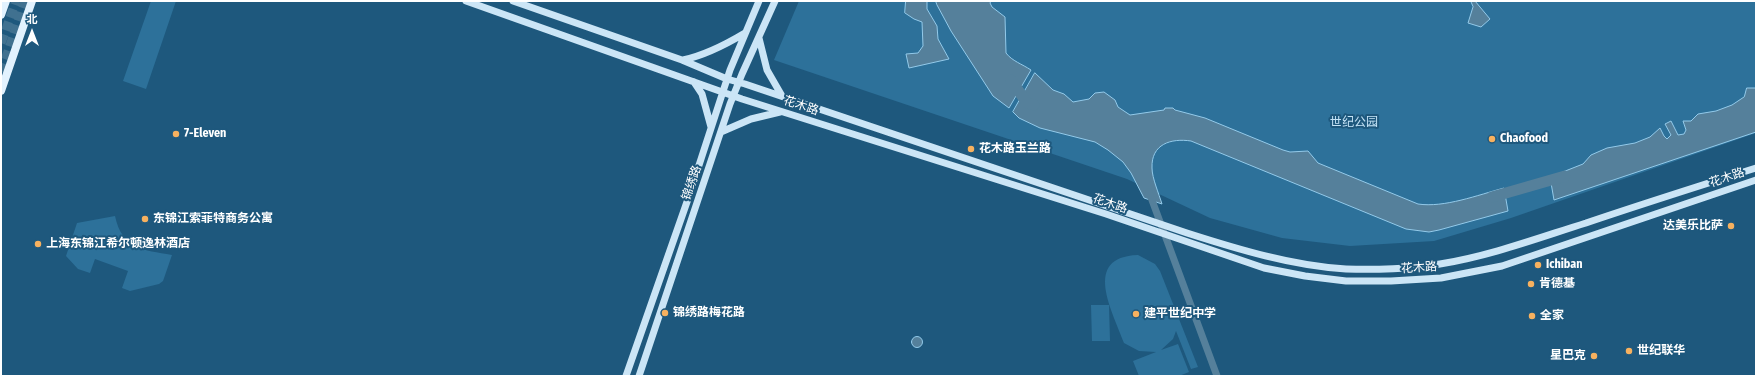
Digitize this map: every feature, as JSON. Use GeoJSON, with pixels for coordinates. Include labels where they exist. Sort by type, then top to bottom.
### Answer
{"type":"FeatureCollection","features":[{"type":"Feature","properties":{"kind":"main road"},"geometry":{"type":"LineString","coordinates":[[1,15],[6,1]]}},
{"type":"Feature","properties":{"kind":"main road"},"geometry":{"type":"LineString","coordinates":[[1,91],[32,1]]}},
{"type":"Feature","properties":{"kind":"main road","name":"花木路"},"geometry":{"type":"LineString","coordinates":[[466,1],[780,112],[1106,214],[1264,268],[1346,282],[1391,282],[1441,278],[1502,266],[1756,180]]}},
{"type":"Feature","properties":{"kind":"main road","name":"花木路"},"geometry":{"type":"LineString","coordinates":[[513,1],[682,60],[727,79],[782,96],[1230,247],[1267,256],[1346,269],[1390,268],[1439,264],[1496,251],[1756,168]]}},
{"type":"Feature","properties":{"kind":"main road","name":"锦绣路"},"geometry":{"type":"LineString","coordinates":[[626,376],[712,128],[727,79],[759,1]]}},
{"type":"Feature","properties":{"kind":"main road","name":"锦绣路"},"geometry":{"type":"LineString","coordinates":[[639,376],[739,82],[775,1]]}},
{"type":"Feature","properties":{"kind":"main road"},"geometry":{"type":"LineString","coordinates":[[682,60],[696,58],[745,33]]}},
{"type":"Feature","properties":{"kind":"main road"},"geometry":{"type":"LineString","coordinates":[[759,38],[767,70],[782,96]]}},
{"type":"Feature","properties":{"kind":"main road"},"geometry":{"type":"LineString","coordinates":[[694,82],[702,94],[712,128]]}},
{"type":"Feature","properties":{"kind":"main road"},"geometry":{"type":"LineString","coordinates":[[721,132],[751,119],[780,112]]}},
{"type":"Feature","properties":{"kind":"green space"},"geometry":{"type":"Polygon","coordinates":[[[151,1],[176,1],[146,89],[123,81],[151,1]]]}},
{"type":"Feature","properties":{"kind":"green space","name":"世纪公园"},"geometry":{"type":"Polygon","coordinates":[[[799,1],[1756,1],[1756,133],[1511,218],[1434,241],[1350,246],[1282,238],[1210,218],[1127,179],[774,60],[799,1]]]}},
{"type":"Feature","properties":{"kind":"green space"},"geometry":{"type":"Polygon","coordinates":[[[115,216],[118,227],[128,242],[143,249],[172,255],[163,281],[159,284],[130,291],[122,288],[128,271],[95,259],[90,273],[78,269],[66,256],[77,223],[115,216]]]}},
{"type":"Feature","properties":{"kind":"green space"},"geometry":{"type":"Polygon","coordinates":[[[1138,255],[1155,264],[1160,271],[1198,367],[1191,369],[1176,331],[1173,339],[1161,350],[1178,344],[1189,372],[1179,376],[1139,376],[1133,361],[1156,352],[1139,351],[1124,343],[1109,302],[1106,288],[1106,276],[1110,265],[1121,258],[1138,255]]]}},
{"type":"Feature","properties":{"kind":"green space"},"geometry":{"type":"Polygon","coordinates":[[[1091,305],[1109,305],[1110,341],[1092,341],[1091,305]]]}},
{"type":"Feature","properties":{"kind":"shaded area"},"geometry":{"type":"Polygon","coordinates":[[[906,1],[927,1],[927,9],[937,26],[938,39],[949,59],[909,68],[906,54],[918,53],[923,46],[922,22],[905,13],[906,1]]]}},
{"type":"Feature","properties":{"kind":"shaded area"},"geometry":{"type":"Polygon","coordinates":[[[936,1],[991,1],[990,3],[992,7],[1005,17],[1006,53],[1008,56],[1031,70],[1009,108],[993,96],[951,31],[936,1]]]}},
{"type":"Feature","properties":{"kind":"shaded area"},"geometry":{"type":"Polygon","coordinates":[[[1471,1],[1475,1],[1490,19],[1481,27],[1468,23],[1473,7],[1471,1]]]}},
{"type":"Feature","properties":{"kind":"shaded area"},"geometry":{"type":"Polygon","coordinates":[[[1035,73],[1053,90],[1064,94],[1073,102],[1089,99],[1095,93],[1104,92],[1115,100],[1118,107],[1130,115],[1164,110],[1165,108],[1173,108],[1175,110],[1205,118],[1283,150],[1290,152],[1308,151],[1318,163],[1418,204],[1428,205],[1450,203],[1504,188],[1508,211],[1429,232],[1406,229],[1191,141],[1184,140],[1164,144],[1155,153],[1152,168],[1153,176],[1162,204],[1144,198],[1131,173],[1123,162],[1108,150],[1095,142],[1040,128],[1019,118],[1013,112],[1035,73]]]}},
{"type":"Feature","properties":{"kind":"shaded area"},"geometry":{"type":"Polygon","coordinates":[[[1747,88],[1756,88],[1756,132],[1554,200],[1550,177],[1583,164],[1591,155],[1607,148],[1635,143],[1650,137],[1660,128],[1667,139],[1671,135],[1665,124],[1671,121],[1678,135],[1684,134],[1686,130],[1683,121],[1691,121],[1698,114],[1716,111],[1732,105],[1744,97],[1747,88]]]}},
{"type":"Feature","properties":{"kind":"shaded area"},"geometry":{"type":"Polygon","coordinates":[[[917,336],[921,338],[923,342],[921,346],[917,348],[913,346],[911,342],[913,338],[917,336]]]}},
{"type":"Feature","properties":{"kind":"waterway"},"geometry":{"type":"LineString","coordinates":[[1011,80],[1027,103],[1034,105]]}},
{"type":"Feature","properties":{"kind":"waterway"},"geometry":{"type":"LineString","coordinates":[[1492,197],[1565,176]]}},
{"type":"Feature","properties":{"kind":"waterway"},"geometry":{"type":"LineString","coordinates":[[1149,192],[1217,376]]}},
{"type":"Feature","properties":{"kind":"tunnel"},"geometry":{"type":"LineString","coordinates":[[1,43],[16,1]]}},
{"type":"Feature","properties":{"kind":"tunnel"},"geometry":{"type":"LineString","coordinates":[[1,72],[25,1]]}},
{"type":"Feature","properties":{"kind":"place","name":"7-Eleven"},"geometry":{"type":"Point","coordinates":[176,134]}},
{"type":"Feature","properties":{"kind":"place","name":"Chaofood"},"geometry":{"type":"Point","coordinates":[1492,139]}},
{"type":"Feature","properties":{"kind":"place","name":"花木路玉兰路"},"geometry":{"type":"Point","coordinates":[971,149]}},
{"type":"Feature","properties":{"kind":"place","name":"东锦江索菲特商务公寓"},"geometry":{"type":"Point","coordinates":[145,219]}},
{"type":"Feature","properties":{"kind":"place","name":"达美乐比萨"},"geometry":{"type":"Point","coordinates":[1731,226]}},
{"type":"Feature","properties":{"kind":"place","name":"上海东锦江希尔顿逸林酒店"},"geometry":{"type":"Point","coordinates":[38,244]}},
{"type":"Feature","properties":{"kind":"place","name":"Ichiban"},"geometry":{"type":"Point","coordinates":[1538,265]}},
{"type":"Feature","properties":{"kind":"place","name":"肯德基"},"geometry":{"type":"Point","coordinates":[1531,284]}},
{"type":"Feature","properties":{"kind":"place","name":"锦绣路梅花路"},"geometry":{"type":"Point","coordinates":[665,313]}},
{"type":"Feature","properties":{"kind":"place","name":"建平世纪中学"},"geometry":{"type":"Point","coordinates":[1136,314]}},
{"type":"Feature","properties":{"kind":"place","name":"全家"},"geometry":{"type":"Point","coordinates":[1532,316]}},
{"type":"Feature","properties":{"kind":"place","name":"世纪联华"},"geometry":{"type":"Point","coordinates":[1629,351]}},
{"type":"Feature","properties":{"kind":"place","name":"星巴克"},"geometry":{"type":"Point","coordinates":[1594,356]}}]}
